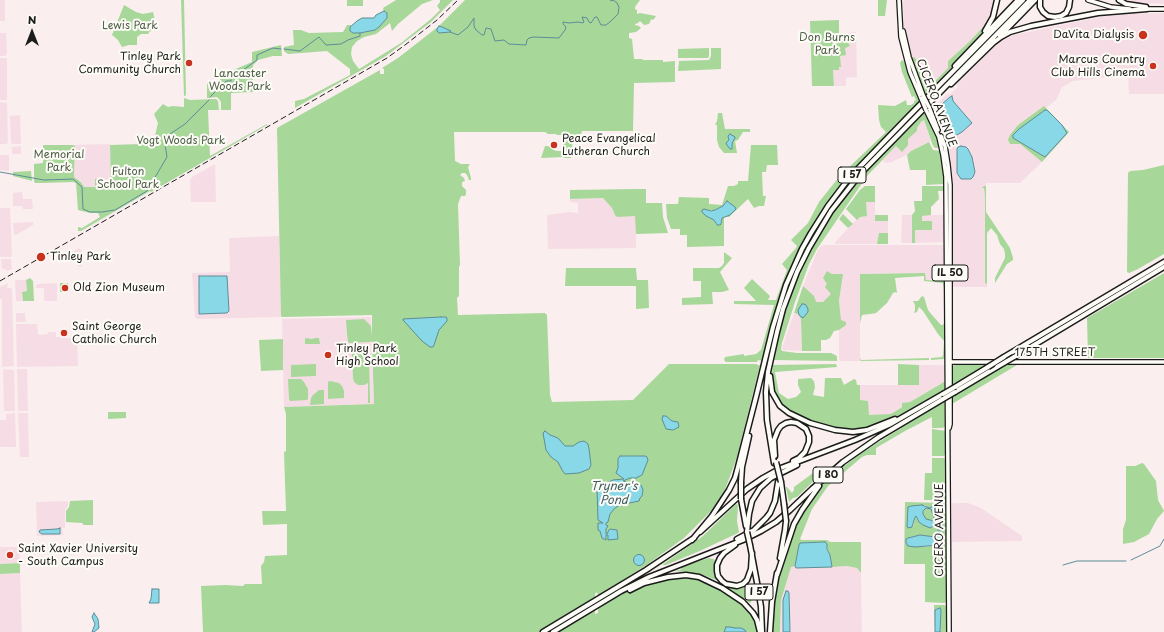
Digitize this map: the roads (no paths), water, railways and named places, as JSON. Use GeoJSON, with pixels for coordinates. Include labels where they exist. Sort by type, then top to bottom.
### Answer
{"type":"FeatureCollection","features":[{"type":"Feature","properties":{"kind":"highway"},"geometry":{"type":"LineString","coordinates":[[972,47],[988,27],[993,17],[997,0]]}},
{"type":"Feature","properties":{"kind":"highway"},"geometry":{"type":"LineString","coordinates":[[924,97],[1018,0]]}},
{"type":"Feature","properties":{"kind":"highway","name":"I 57"},"geometry":{"type":"LineString","coordinates":[[761,632],[761,607],[747,532],[741,482],[742,467],[756,397],[773,327],[783,294],[811,233],[828,206],[850,177],[924,97],[1023,0]]}},
{"type":"Feature","properties":{"kind":"highway","name":"I 57"},"geometry":{"type":"LineString","coordinates":[[775,462],[766,406],[768,372],[776,332],[785,302],[797,272],[809,248],[831,211],[861,173],[1030,0]]}},
{"type":"Feature","properties":{"kind":"highway"},"geometry":{"type":"LineString","coordinates":[[942,89],[958,78],[1035,0]]}},
{"type":"Feature","properties":{"kind":"highway"},"geometry":{"type":"LineString","coordinates":[[1040,0],[1040,6],[1043,12],[1048,16],[1055,17],[1066,13],[1070,0]]}},
{"type":"Feature","properties":{"kind":"highway"},"geometry":{"type":"LineString","coordinates":[[1119,0],[1126,4],[1146,8]]}},
{"type":"Feature","properties":{"kind":"highway"},"geometry":{"type":"LineString","coordinates":[[993,43],[1001,37],[1014,31],[1044,24],[1098,13],[1146,8]]}},
{"type":"Feature","properties":{"kind":"highway","name":"I 80"},"geometry":{"type":"LineString","coordinates":[[543,632],[646,570],[692,540],[747,489],[763,478],[781,468],[855,440],[889,425],[1164,262]]}},
{"type":"Feature","properties":{"kind":"highway","name":"I 80"},"geometry":{"type":"LineString","coordinates":[[553,632],[649,577],[743,540],[761,531],[776,522],[837,467],[860,449],[1164,268]]}},
{"type":"Feature","properties":{"kind":"highway"},"geometry":{"type":"LineString","coordinates":[[776,332],[770,373],[771,386],[773,395],[778,403],[784,410],[792,415],[810,423],[848,432],[858,432],[887,422],[926,404]]}},
{"type":"Feature","properties":{"kind":"highway"},"geometry":{"type":"LineString","coordinates":[[692,540],[712,516],[729,490],[738,467],[756,397]]}},
{"type":"Feature","properties":{"kind":"highway"},"geometry":{"type":"LineString","coordinates":[[715,550],[745,536],[761,524],[768,516],[773,506],[779,482],[767,420],[766,406]]}},
{"type":"Feature","properties":{"kind":"highway"},"geometry":{"type":"LineString","coordinates":[[763,478],[768,473],[797,459],[804,452],[808,446],[809,440],[808,433],[804,427],[794,422],[789,422],[781,426],[775,436],[775,456]]}},
{"type":"Feature","properties":{"kind":"highway"},"geometry":{"type":"LineString","coordinates":[[777,575],[794,524],[818,487],[835,471],[876,442],[879,437]]}},
{"type":"Feature","properties":{"kind":"highway"},"geometry":{"type":"LineString","coordinates":[[747,525],[752,501],[764,484],[774,476],[808,460],[813,456]]}},
{"type":"Feature","properties":{"kind":"highway","name":"I 57"},"geometry":{"type":"LineString","coordinates":[[770,632],[772,602],[786,521],[779,482]]}},
{"type":"Feature","properties":{"kind":"highway"},"geometry":{"type":"LineString","coordinates":[[752,553],[751,572],[746,581],[741,585],[734,586],[726,584],[722,581],[718,575],[717,568],[722,555],[731,547],[753,537],[761,531]]}},
{"type":"Feature","properties":{"kind":"highway"},"geometry":{"type":"LineString","coordinates":[[611,598],[655,580],[679,575],[692,575],[711,582],[743,602],[753,613],[761,632]]}},
{"type":"Feature","properties":{"kind":"main road","name":"CICERO AVENUE"},"geometry":{"type":"LineString","coordinates":[[900,0],[903,32],[910,72],[924,97],[939,137],[946,168],[950,424],[948,429],[949,632]]}},
{"type":"Feature","properties":{"kind":"main road"},"geometry":{"type":"LineString","coordinates":[[1088,0],[1111,7],[1164,8]]}},
{"type":"Feature","properties":{"kind":"main road"},"geometry":{"type":"LineString","coordinates":[[1094,0],[1120,6],[1146,8]]}},
{"type":"Feature","properties":{"kind":"main road","name":"175TH STREET"},"geometry":{"type":"LineString","coordinates":[[949,362],[1164,362]]}},
{"type":"Feature","properties":{"kind":"water"},"geometry":{"type":"Polygon","coordinates":[[[384,11],[387,13],[387,18],[375,30],[360,33],[353,33],[350,31],[350,27],[362,18],[374,18],[376,15],[384,11]]]}},
{"type":"Feature","properties":{"kind":"water"},"geometry":{"type":"Polygon","coordinates":[[[439,26],[451,31],[439,33],[437,29],[439,26]]]}},
{"type":"Feature","properties":{"kind":"water"},"geometry":{"type":"Polygon","coordinates":[[[952,96],[953,101],[972,123],[955,136],[952,136],[941,107],[942,104],[952,96]]]}},
{"type":"Feature","properties":{"kind":"water"},"geometry":{"type":"Polygon","coordinates":[[[1047,110],[1062,125],[1067,133],[1045,157],[1013,138],[1013,135],[1047,110]]]}},
{"type":"Feature","properties":{"kind":"water"},"geometry":{"type":"Polygon","coordinates":[[[730,134],[735,137],[732,143],[732,149],[730,149],[726,143],[729,140],[728,136],[730,134]]]}},
{"type":"Feature","properties":{"kind":"water"},"geometry":{"type":"Polygon","coordinates":[[[961,146],[968,149],[972,157],[975,172],[971,179],[961,179],[957,173],[957,149],[961,146]]]}},
{"type":"Feature","properties":{"kind":"water"},"geometry":{"type":"Polygon","coordinates":[[[727,201],[736,209],[730,215],[722,218],[720,225],[717,225],[714,220],[702,212],[704,209],[711,211],[715,210],[723,206],[727,201]]]}},
{"type":"Feature","properties":{"kind":"water"},"geometry":{"type":"Polygon","coordinates":[[[199,276],[227,276],[229,311],[227,313],[199,314],[199,276]]]}},
{"type":"Feature","properties":{"kind":"water"},"geometry":{"type":"Polygon","coordinates":[[[802,304],[806,305],[808,309],[808,312],[803,318],[799,315],[798,310],[802,304]]]}},
{"type":"Feature","properties":{"kind":"water"},"geometry":{"type":"Polygon","coordinates":[[[446,317],[447,321],[439,330],[433,347],[430,347],[422,341],[403,320],[403,319],[446,317]]]}},
{"type":"Feature","properties":{"kind":"water"},"geometry":{"type":"Polygon","coordinates":[[[663,416],[666,416],[672,421],[678,422],[679,427],[673,430],[666,429],[662,419],[663,416]]]}},
{"type":"Feature","properties":{"kind":"water"},"geometry":{"type":"Polygon","coordinates":[[[545,431],[558,438],[565,446],[573,446],[584,441],[588,444],[591,465],[589,469],[579,473],[565,474],[558,462],[551,457],[546,450],[543,433],[545,431]]]}},
{"type":"Feature","properties":{"kind":"water","name":"Tryner's Pond"},"geometry":{"type":"Polygon","coordinates":[[[620,456],[645,456],[648,460],[642,475],[623,481],[635,486],[639,484],[641,485],[643,490],[642,496],[639,501],[620,505],[610,514],[608,522],[606,523],[608,526],[606,529],[606,534],[610,529],[617,530],[618,539],[608,540],[608,535],[606,535],[606,540],[602,538],[600,531],[598,530],[598,523],[603,523],[598,520],[597,489],[613,480],[624,479],[616,473],[618,468],[618,459],[620,456]]]}},
{"type":"Feature","properties":{"kind":"water"},"geometry":{"type":"Polygon","coordinates":[[[922,505],[930,508],[934,505],[941,506],[941,521],[937,521],[934,518],[931,509],[926,508],[923,511],[926,519],[934,521],[935,524],[940,525],[940,545],[915,547],[908,546],[906,543],[906,539],[920,535],[938,536],[938,527],[935,525],[930,528],[923,525],[919,522],[916,516],[912,527],[908,528],[908,507],[922,505]]]}},
{"type":"Feature","properties":{"kind":"water"},"geometry":{"type":"Polygon","coordinates":[[[60,528],[60,534],[42,534],[39,532],[40,530],[60,528]]]}},
{"type":"Feature","properties":{"kind":"water"},"geometry":{"type":"Polygon","coordinates":[[[825,542],[827,544],[832,567],[796,568],[795,566],[800,543],[825,542]]]}},
{"type":"Feature","properties":{"kind":"water"},"geometry":{"type":"Polygon","coordinates":[[[639,554],[643,556],[645,560],[643,564],[639,566],[635,564],[633,560],[635,556],[639,554]]]}},
{"type":"Feature","properties":{"kind":"water"},"geometry":{"type":"Polygon","coordinates":[[[152,589],[159,589],[159,603],[149,603],[152,589]]]}},
{"type":"Feature","properties":{"kind":"water"},"geometry":{"type":"Polygon","coordinates":[[[786,591],[789,593],[790,632],[783,632],[783,600],[786,591]]]}},
{"type":"Feature","properties":{"kind":"water"},"geometry":{"type":"Polygon","coordinates":[[[940,608],[940,632],[935,632],[935,610],[940,608]]]}},
{"type":"Feature","properties":{"kind":"water"},"geometry":{"type":"Polygon","coordinates":[[[94,613],[98,619],[99,628],[92,632],[95,624],[92,617],[94,613]]]}},
{"type":"Feature","properties":{"kind":"water"},"geometry":{"type":"Polygon","coordinates":[[[726,627],[741,628],[746,632],[724,632],[726,627]]]}},
{"type":"Feature","properties":{"kind":"waterway"},"geometry":{"type":"LineString","coordinates":[[450,32],[458,35],[468,27],[474,18],[474,26],[482,35],[484,35],[486,28],[491,29],[495,41],[504,40],[509,44],[526,45],[529,38],[559,38],[566,27],[563,22],[583,23],[582,17],[587,18],[591,23],[595,17],[597,17],[601,25],[606,25],[618,14],[619,7],[617,3],[610,0]]}},
{"type":"Feature","properties":{"kind":"waterway"},"geometry":{"type":"LineString","coordinates":[[284,49],[300,51],[319,37],[326,45],[341,44],[360,36],[360,33]]}},
{"type":"Feature","properties":{"kind":"waterway"},"geometry":{"type":"LineString","coordinates":[[210,97],[226,81],[231,81],[233,72],[243,70],[257,60],[257,55],[273,48],[281,49]]}},
{"type":"Feature","properties":{"kind":"waterway"},"geometry":{"type":"LineString","coordinates":[[0,172],[44,180],[73,179],[82,187],[83,209],[90,212],[115,210],[147,191],[167,157],[164,138],[185,124],[209,100]]}},
{"type":"Feature","properties":{"kind":"waterway"},"geometry":{"type":"LineString","coordinates":[[1131,560],[1160,546],[1164,539]]}},
{"type":"Feature","properties":{"kind":"waterway"},"geometry":{"type":"LineString","coordinates":[[1063,565],[1077,561],[1126,561]]}},
{"type":"Feature","properties":{"kind":"railway"},"geometry":{"type":"LineString","coordinates":[[0,281],[387,58],[437,20],[458,0]]}},
{"type":"Feature","properties":{"kind":"place","name":"DaVita Dialysis"},"geometry":{"type":"Point","coordinates":[1143,35]}},
{"type":"Feature","properties":{"kind":"place","name":"Tinley Park Community Church"},"geometry":{"type":"Point","coordinates":[189,63]}},
{"type":"Feature","properties":{"kind":"place","name":"Marcus Country Club Hills Cinema"},"geometry":{"type":"Point","coordinates":[1153,66]}},
{"type":"Feature","properties":{"kind":"place","name":"Peace Evangelical Lutheran Church"},"geometry":{"type":"Point","coordinates":[554,145]}},
{"type":"Feature","properties":{"kind":"place","name":"Tinley Park"},"geometry":{"type":"Point","coordinates":[41,257]}},
{"type":"Feature","properties":{"kind":"place","name":"Old Zion Museum"},"geometry":{"type":"Point","coordinates":[65,288]}},
{"type":"Feature","properties":{"kind":"place","name":"Saint George Catholic Church"},"geometry":{"type":"Point","coordinates":[64,333]}},
{"type":"Feature","properties":{"kind":"place","name":"Tinley Park High School"},"geometry":{"type":"Point","coordinates":[328,355]}},
{"type":"Feature","properties":{"kind":"place","name":"Saint Xavier University - South Campus"},"geometry":{"type":"Point","coordinates":[10,555]}},
{"type":"Feature","properties":{"kind":"park label","name":"Lewis Park"},"geometry":{"type":"Point","coordinates":[130,26]}},
{"type":"Feature","properties":{"kind":"park label","name":"Don Burns Park"},"geometry":{"type":"Point","coordinates":[827,44]}},
{"type":"Feature","properties":{"kind":"park label","name":"Lancaster Woods Park"},"geometry":{"type":"Point","coordinates":[240,80]}},
{"type":"Feature","properties":{"kind":"park label","name":"Vogt Woods Park"},"geometry":{"type":"Point","coordinates":[181,141]}},
{"type":"Feature","properties":{"kind":"park label","name":"Memorial Park"},"geometry":{"type":"Point","coordinates":[59,161]}},
{"type":"Feature","properties":{"kind":"park label","name":"Fulton School Park"},"geometry":{"type":"Point","coordinates":[128,178]}}]}
